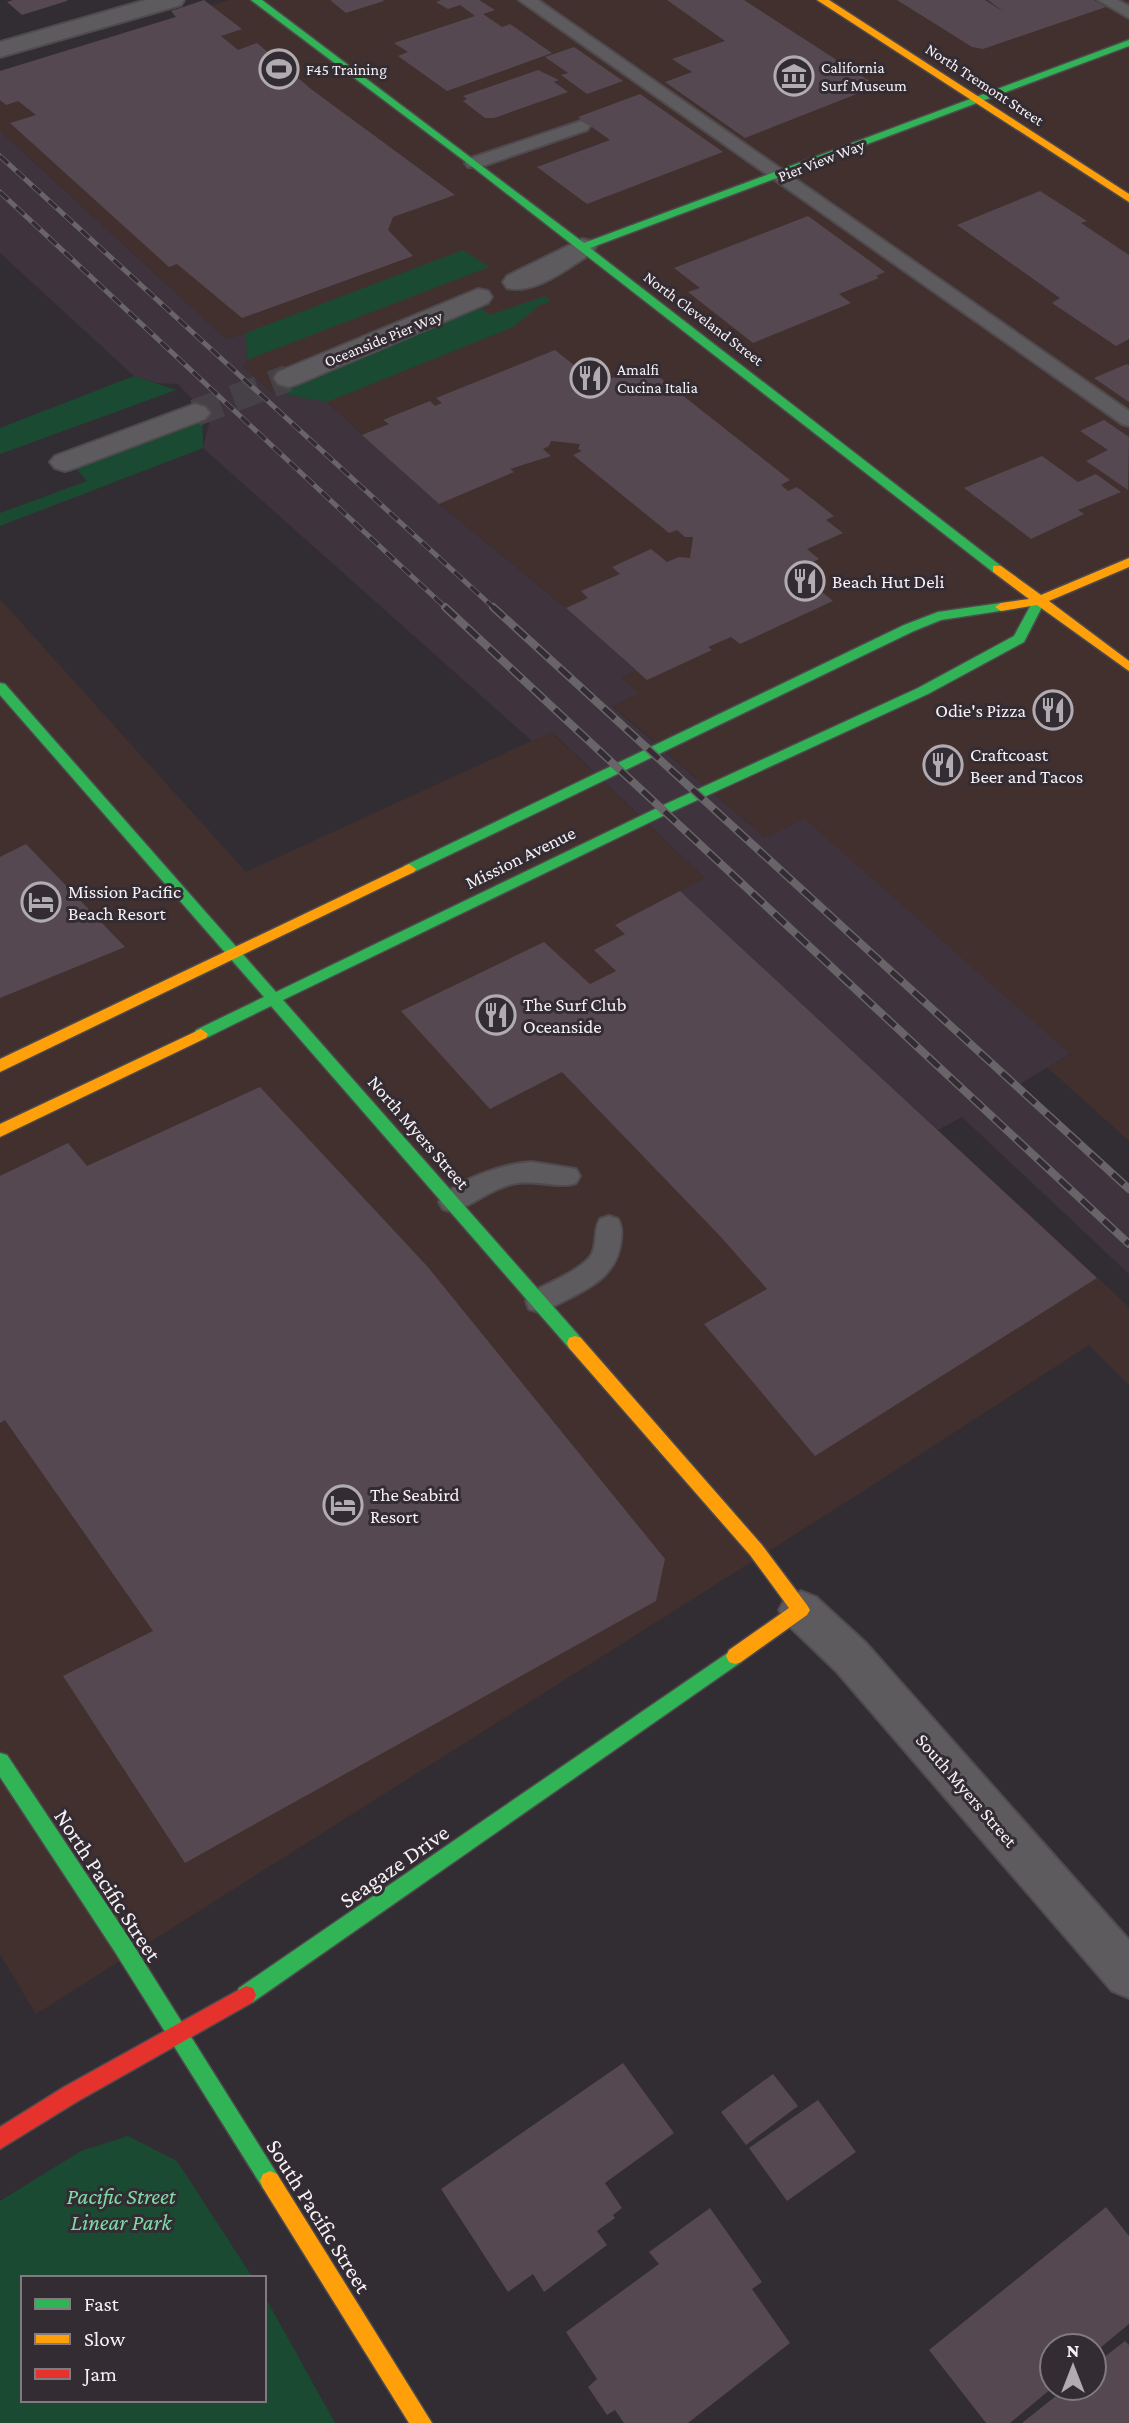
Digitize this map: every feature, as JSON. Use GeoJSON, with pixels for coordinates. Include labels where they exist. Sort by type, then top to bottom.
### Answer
{"type":"FeatureCollection","features":[{"type":"Feature","properties":{"kind":"street"},"geometry":{"type":"LineString","coordinates":[[0,50],[172,0]]}},
{"type":"Feature","properties":{"kind":"street","name":"North Cleveland Street"},"geometry":{"type":"LineString","coordinates":[[257,0],[474,163],[1039,601],[1129,667]]}},
{"type":"Feature","properties":{"kind":"street","name":"North Tremont Street"},"geometry":{"type":"LineString","coordinates":[[822,0],[1129,199]]}},
{"type":"Feature","properties":{"kind":"street","name":"Pier View Way"},"geometry":{"type":"LineString","coordinates":[[516,282],[546,270],[582,247],[779,176],[1129,43]]}},
{"type":"Feature","properties":{"kind":"street","name":"Oceanside Pier Way"},"geometry":{"type":"LineString","coordinates":[[288,378],[478,297]]}},
{"type":"Feature","properties":{"kind":"street"},"geometry":{"type":"LineString","coordinates":[[65,462],[195,413]]}},
{"type":"Feature","properties":{"kind":"street","name":"Mission Avenue"},"geometry":{"type":"LineString","coordinates":[[0,1066],[909,628],[938,616],[1039,601],[1129,562]]}},
{"type":"Feature","properties":{"kind":"street","name":"Mission Avenue"},"geometry":{"type":"LineString","coordinates":[[0,1131],[718,784],[923,691],[1019,639],[1039,601]]}},
{"type":"Feature","properties":{"kind":"street","name":"North Myers Street"},"geometry":{"type":"LineString","coordinates":[[0,687],[756,1550],[801,1610]]}},
{"type":"Feature","properties":{"kind":"street","name":"South Myers Street"},"geometry":{"type":"LineString","coordinates":[[801,1610],[850,1657],[1129,1975]]}},
{"type":"Feature","properties":{"kind":"street","name":"Seagaze Drive"},"geometry":{"type":"LineString","coordinates":[[0,2139],[263,1985],[801,1610]]}},
{"type":"Feature","properties":{"kind":"street","name":"North Pacific Street"},"geometry":{"type":"LineString","coordinates":[[0,1761],[177,2034]]}},
{"type":"Feature","properties":{"kind":"street","name":"South Pacific Street"},"geometry":{"type":"LineString","coordinates":[[177,2034],[421,2423]]}},
{"type":"Feature","properties":{"kind":"lane"},"geometry":{"type":"LineString","coordinates":[[527,0],[1129,420]]}},
{"type":"Feature","properties":{"kind":"lane"},"geometry":{"type":"LineString","coordinates":[[1106,0],[1129,13]]}},
{"type":"Feature","properties":{"kind":"lane"},"geometry":{"type":"LineString","coordinates":[[474,163],[582,126]]}},
{"type":"Feature","properties":{"kind":"lane"},"geometry":{"type":"LineString","coordinates":[[452,1202],[503,1175],[532,1169],[567,1176]]}},
{"type":"Feature","properties":{"kind":"lane"},"geometry":{"type":"LineString","coordinates":[[539,1301],[592,1272],[606,1257],[609,1226]]}},
{"type":"Feature","properties":{"kind":"shaded area"},"geometry":{"type":"Polygon","coordinates":[[[229,0],[1129,0],[1129,1141],[1047,1067],[1070,1055],[765,838],[612,705],[637,694],[620,677],[636,670],[566,608],[439,504],[327,402],[272,392],[241,365],[247,363],[246,333],[226,339],[0,131],[0,71],[229,0]]]}},
{"type":"Feature","properties":{"kind":"shaded area"},"geometry":{"type":"Polygon","coordinates":[[[0,131],[226,339],[246,333],[247,363],[242,366],[272,392],[327,402],[439,504],[566,608],[636,671],[621,677],[638,694],[612,706],[765,838],[805,819],[1070,1054],[1020,1084],[1129,1183],[1129,1274],[962,1117],[938,1130],[680,891],[705,878],[552,732],[532,741],[203,448],[210,419],[178,384],[156,383],[134,376],[0,253],[0,131]]]}},
{"type":"Feature","properties":{"kind":"shaded area"},"geometry":{"type":"Polygon","coordinates":[[[0,599],[246,872],[551,732],[705,878],[681,892],[1129,1307],[1129,1385],[1089,1345],[873,1485],[36,2014],[0,1954],[0,599]]]}},
{"type":"Feature","properties":{"kind":"green space"},"geometry":{"type":"Polygon","coordinates":[[[463,250],[489,267],[247,360],[246,333],[463,250]]]}},
{"type":"Feature","properties":{"kind":"green space"},"geometry":{"type":"Polygon","coordinates":[[[545,296],[551,301],[540,305],[513,327],[327,402],[272,392],[480,307],[490,315],[545,296]]]}},
{"type":"Feature","properties":{"kind":"green space"},"geometry":{"type":"Polygon","coordinates":[[[134,376],[176,390],[0,454],[0,428],[134,376]]]}},
{"type":"Feature","properties":{"kind":"green space"},"geometry":{"type":"Polygon","coordinates":[[[202,417],[203,448],[0,526],[0,513],[87,481],[73,465],[202,417]]]}},
{"type":"Feature","properties":{"kind":"green space","name":"Pacific Street Linear Park"},"geometry":{"type":"Polygon","coordinates":[[[128,2136],[177,2161],[252,2276],[21,2276],[21,2402],[266,2402],[266,2299],[335,2423],[0,2423],[0,2201],[81,2151],[128,2136]]]}},
{"type":"Feature","properties":{"kind":"building"},"geometry":{"type":"Polygon","coordinates":[[[204,0],[242,29],[221,36],[238,50],[257,43],[311,89],[455,195],[393,217],[388,230],[413,256],[242,318],[177,264],[169,267],[10,123],[36,115],[18,101],[6,105],[0,100],[0,71],[176,17],[171,11],[204,0]]]}},
{"type":"Feature","properties":{"kind":"building"},"geometry":{"type":"Polygon","coordinates":[[[330,0],[383,0],[384,1],[346,13],[330,0]]]}},
{"type":"Feature","properties":{"kind":"building"},"geometry":{"type":"Polygon","coordinates":[[[479,0],[495,10],[483,14],[502,27],[510,24],[552,53],[447,91],[398,56],[408,52],[394,43],[475,16],[460,5],[448,9],[436,2],[479,0]]]}},
{"type":"Feature","properties":{"kind":"building"},"geometry":{"type":"Polygon","coordinates":[[[667,0],[744,0],[877,86],[745,138],[665,82],[692,72],[672,59],[725,41],[667,0]]]}},
{"type":"Feature","properties":{"kind":"building"},"geometry":{"type":"Polygon","coordinates":[[[897,0],[985,0],[1004,12],[988,0],[1094,0],[1106,7],[983,49],[972,47],[897,0]]]}},
{"type":"Feature","properties":{"kind":"building"},"geometry":{"type":"Polygon","coordinates":[[[67,1],[22,15],[7,2],[67,1]]]}},
{"type":"Feature","properties":{"kind":"building"},"geometry":{"type":"Polygon","coordinates":[[[574,47],[623,81],[587,94],[561,75],[568,73],[545,57],[574,47]]]}},
{"type":"Feature","properties":{"kind":"building"},"geometry":{"type":"Polygon","coordinates":[[[538,70],[559,80],[554,82],[568,92],[494,118],[485,118],[463,101],[467,99],[463,96],[538,70]]]}},
{"type":"Feature","properties":{"kind":"building"},"geometry":{"type":"Polygon","coordinates":[[[640,94],[723,152],[587,204],[537,167],[610,140],[578,117],[640,94]]]}},
{"type":"Feature","properties":{"kind":"building"},"geometry":{"type":"Polygon","coordinates":[[[1040,191],[1087,221],[1081,223],[1129,255],[1129,339],[1116,346],[1052,303],[1060,298],[957,225],[1040,191]]]}},
{"type":"Feature","properties":{"kind":"building"},"geometry":{"type":"Polygon","coordinates":[[[808,216],[885,272],[876,276],[879,278],[839,294],[851,303],[753,343],[688,292],[700,288],[674,268],[808,216]]]}},
{"type":"Feature","properties":{"kind":"building"},"geometry":{"type":"Polygon","coordinates":[[[555,350],[598,384],[644,365],[790,480],[781,485],[788,491],[797,487],[834,516],[826,520],[843,533],[807,549],[819,559],[795,570],[833,601],[740,644],[731,637],[708,647],[712,650],[647,680],[566,608],[588,598],[581,591],[620,574],[612,567],[651,549],[667,562],[679,557],[690,558],[693,537],[685,537],[677,530],[669,533],[573,455],[582,451],[578,449],[580,444],[551,441],[549,446],[543,449],[551,456],[510,469],[514,472],[439,504],[362,435],[389,424],[383,420],[430,401],[435,406],[442,403],[436,398],[555,350]]]}},
{"type":"Feature","properties":{"kind":"building"},"geometry":{"type":"Polygon","coordinates":[[[1129,365],[1129,402],[1094,378],[1129,365]]]}},
{"type":"Feature","properties":{"kind":"building"},"geometry":{"type":"Polygon","coordinates":[[[1104,420],[1129,437],[1128,490],[1086,461],[1108,450],[1080,431],[1104,420]]]}},
{"type":"Feature","properties":{"kind":"building"},"geometry":{"type":"Polygon","coordinates":[[[1042,456],[1078,482],[1096,474],[1121,492],[1078,510],[1084,514],[1031,539],[964,488],[1042,456]]]}},
{"type":"Feature","properties":{"kind":"building","name":"Mission Pacific Beach Resort"},"geometry":{"type":"Polygon","coordinates":[[[26,844],[125,947],[0,998],[0,857],[26,844]]]}},
{"type":"Feature","properties":{"kind":"building"},"geometry":{"type":"Polygon","coordinates":[[[680,891],[1097,1278],[815,1456],[704,1324],[767,1289],[719,1235],[562,1072],[490,1109],[401,1011],[544,942],[590,984],[616,971],[594,950],[625,934],[615,925],[680,891]]]}},
{"type":"Feature","properties":{"kind":"building","name":"The Seabird Resort"},"geometry":{"type":"Polygon","coordinates":[[[260,1087],[427,1266],[665,1559],[656,1601],[185,1863],[63,1676],[153,1631],[5,1420],[0,1423],[0,1176],[68,1143],[87,1166],[260,1087]]]}},
{"type":"Feature","properties":{"kind":"building"},"geometry":{"type":"Polygon","coordinates":[[[623,2063],[674,2133],[605,2183],[622,2208],[613,2215],[615,2218],[597,2231],[607,2245],[544,2292],[533,2274],[508,2292],[441,2189],[623,2063]]]}},
{"type":"Feature","properties":{"kind":"building"},"geometry":{"type":"Polygon","coordinates":[[[773,2074],[798,2106],[746,2145],[721,2112],[773,2074]]]}},
{"type":"Feature","properties":{"kind":"building"},"geometry":{"type":"Polygon","coordinates":[[[818,2100],[856,2152],[787,2201],[749,2148],[818,2100]]]}},
{"type":"Feature","properties":{"kind":"building"},"geometry":{"type":"Polygon","coordinates":[[[1106,2207],[1129,2236],[1129,2324],[1108,2341],[1108,2332],[1038,2332],[1038,2400],[1010,2423],[986,2423],[929,2350],[1106,2207]]]}},
{"type":"Feature","properties":{"kind":"building"},"geometry":{"type":"Polygon","coordinates":[[[710,2208],[762,2282],[752,2289],[790,2343],[688,2423],[624,2423],[615,2410],[607,2415],[588,2387],[597,2379],[566,2332],[659,2264],[649,2252],[710,2208]]]}},
{"type":"Feature","properties":{"kind":"building"},"geometry":{"type":"Polygon","coordinates":[[[1125,2341],[1129,2345],[1129,2423],[1022,2423],[1048,2402],[1108,2402],[1108,2354],[1125,2341]]]}},
{"type":"Feature","properties":{"kind":"tunnel"},"geometry":{"type":"LineString","coordinates":[[195,413],[288,378]]}},
{"type":"Feature","properties":{"kind":"railway"},"geometry":{"type":"LineString","coordinates":[[0,156],[495,609]]}},
{"type":"Feature","properties":{"kind":"railway"},"geometry":{"type":"LineString","coordinates":[[0,192],[447,609]]}},
{"type":"Feature","properties":{"kind":"railway"},"geometry":{"type":"LineString","coordinates":[[445,607],[1129,1244]]}},
{"type":"Feature","properties":{"kind":"railway"},"geometry":{"type":"LineString","coordinates":[[493,607],[1129,1189]]}},
{"type":"Feature","properties":{"kind":"traffic: fast"},"geometry":{"type":"LineString","coordinates":[[256,0],[474,163],[997,569]]}},
{"type":"Feature","properties":{"kind":"traffic: fast"},"geometry":{"type":"LineString","coordinates":[[582,247],[1129,43]]}},
{"type":"Feature","properties":{"kind":"traffic: fast"},"geometry":{"type":"LineString","coordinates":[[201,1034],[662,811],[923,691],[1019,639],[1039,601]]}},
{"type":"Feature","properties":{"kind":"traffic: fast"},"geometry":{"type":"LineString","coordinates":[[409,869],[909,628],[938,616],[1001,607]]}},
{"type":"Feature","properties":{"kind":"traffic: fast"},"geometry":{"type":"LineString","coordinates":[[0,687],[575,1343]]}},
{"type":"Feature","properties":{"kind":"traffic: fast"},"geometry":{"type":"LineString","coordinates":[[246,1995],[735,1656]]}},
{"type":"Feature","properties":{"kind":"traffic: fast"},"geometry":{"type":"LineString","coordinates":[[0,1761],[122,1945],[270,2181]]}},
{"type":"Feature","properties":{"kind":"traffic: slow"},"geometry":{"type":"LineString","coordinates":[[822,0],[1129,199]]}},
{"type":"Feature","properties":{"kind":"traffic: slow"},"geometry":{"type":"LineString","coordinates":[[1001,607],[1039,601],[1129,562]]}},
{"type":"Feature","properties":{"kind":"traffic: slow"},"geometry":{"type":"LineString","coordinates":[[997,569],[1129,667]]}},
{"type":"Feature","properties":{"kind":"traffic: slow"},"geometry":{"type":"LineString","coordinates":[[0,1066],[409,869]]}},
{"type":"Feature","properties":{"kind":"traffic: slow"},"geometry":{"type":"LineString","coordinates":[[0,1131],[201,1034]]}},
{"type":"Feature","properties":{"kind":"traffic: slow"},"geometry":{"type":"LineString","coordinates":[[575,1343],[756,1550],[801,1610],[735,1656]]}},
{"type":"Feature","properties":{"kind":"traffic: slow"},"geometry":{"type":"LineString","coordinates":[[270,2181],[421,2423]]}},
{"type":"Feature","properties":{"kind":"traffic: jam"},"geometry":{"type":"LineString","coordinates":[[0,2139],[71,2094],[246,1995]]}},
{"type":"Feature","properties":{"kind":"place","name":"F45 Training"},"geometry":{"type":"Point","coordinates":[279,69]}},
{"type":"Feature","properties":{"kind":"place","name":"California Surf Museum"},"geometry":{"type":"Point","coordinates":[794,76]}},
{"type":"Feature","properties":{"kind":"place","name":"Amalfi Cucina Italia"},"geometry":{"type":"Point","coordinates":[590,378]}},
{"type":"Feature","properties":{"kind":"place","name":"Beach Hut Deli"},"geometry":{"type":"Point","coordinates":[805,581]}},
{"type":"Feature","properties":{"kind":"place","name":"Odie's Pizza"},"geometry":{"type":"Point","coordinates":[1053,710]}},
{"type":"Feature","properties":{"kind":"place","name":"Craftcoast Beer and Tacos"},"geometry":{"type":"Point","coordinates":[943,765]}},
{"type":"Feature","properties":{"kind":"place","name":"Mission Pacific Beach Resort"},"geometry":{"type":"Point","coordinates":[41,902]}},
{"type":"Feature","properties":{"kind":"place","name":"The Surf Club Oceanside"},"geometry":{"type":"Point","coordinates":[496,1015]}},
{"type":"Feature","properties":{"kind":"place","name":"The Seabird Resort"},"geometry":{"type":"Point","coordinates":[343,1505]}}]}
